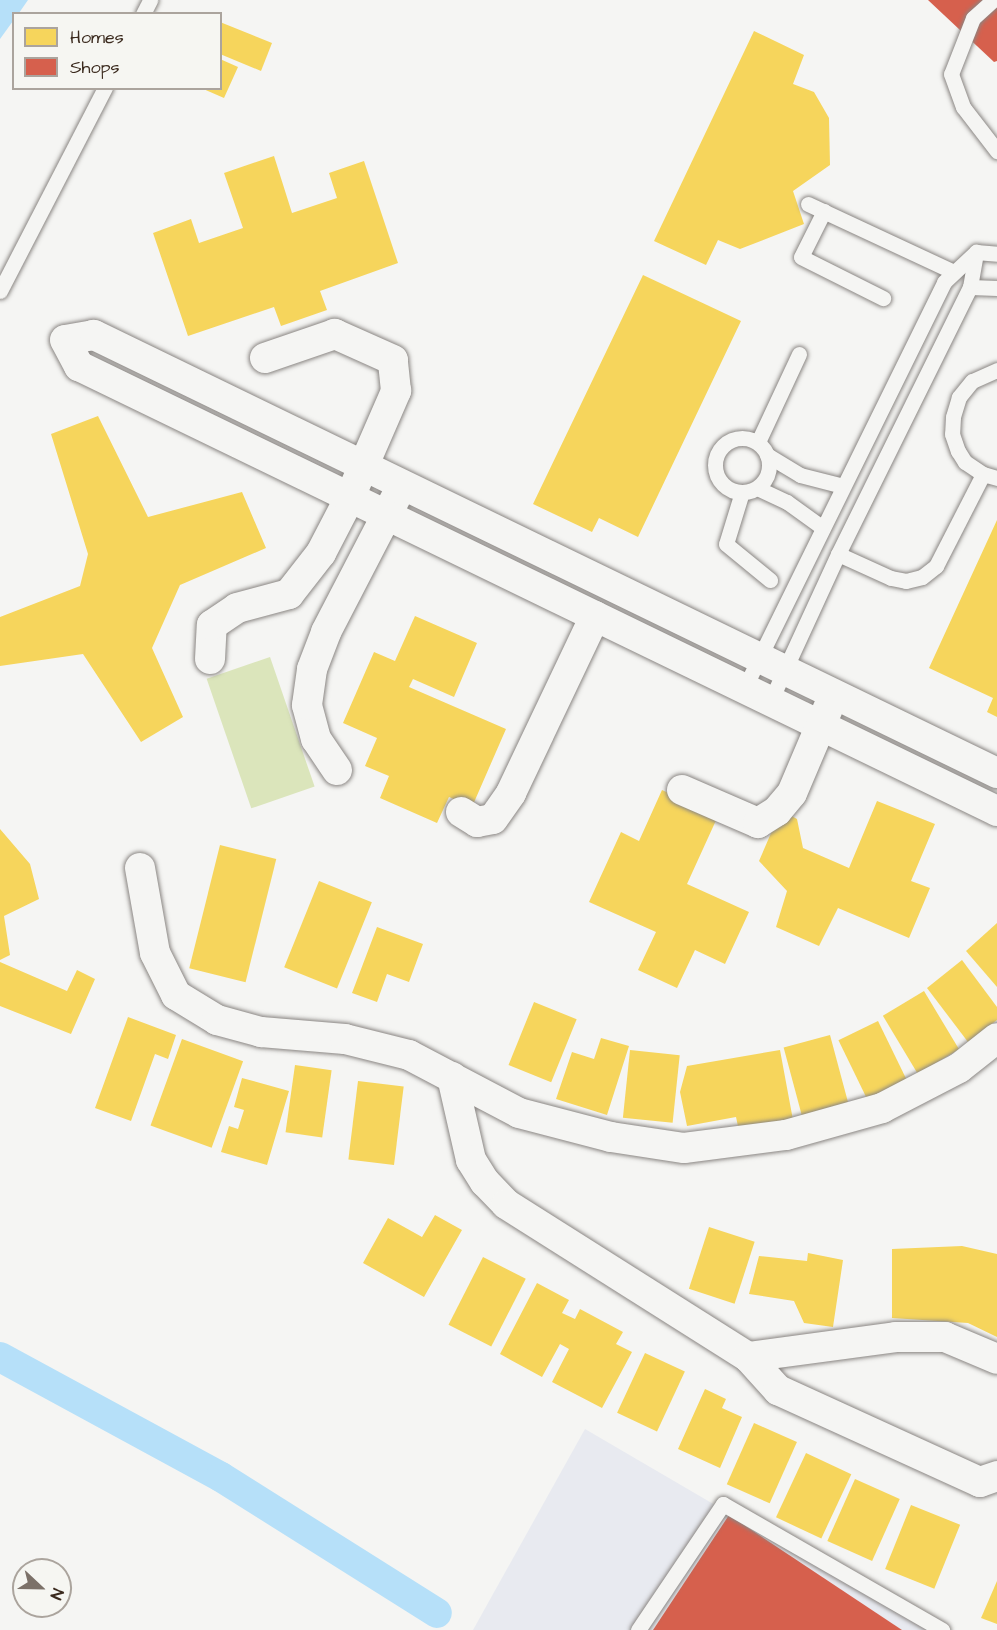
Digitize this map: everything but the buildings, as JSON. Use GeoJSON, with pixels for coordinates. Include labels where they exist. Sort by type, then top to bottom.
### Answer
{"type":"FeatureCollection","features":[{"type":"Feature","properties":{"kind":"street"},"geometry":{"type":"LineString","coordinates":[[210,659],[212,625],[237,608],[289,594],[321,553],[350,497],[396,391],[393,360],[335,334],[265,358]]}},
{"type":"Feature","properties":{"kind":"street"},"geometry":{"type":"LineString","coordinates":[[997,773],[94,335],[65,340],[79,366],[997,812]]}},
{"type":"Feature","properties":{"kind":"street"},"geometry":{"type":"LineString","coordinates":[[337,770],[316,740],[307,705],[312,669],[326,632],[403,483]]}},
{"type":"Feature","properties":{"kind":"street"},"geometry":{"type":"LineString","coordinates":[[461,812],[477,822],[493,819],[511,793],[595,616]]}},
{"type":"Feature","properties":{"kind":"street"},"geometry":{"type":"LineString","coordinates":[[682,790],[758,823],[777,811],[792,793],[834,694]]}},
{"type":"Feature","properties":{"kind":"street"},"geometry":{"type":"LineString","coordinates":[[140,868],[155,953],[176,995],[216,1020],[261,1032],[345,1039],[409,1055],[519,1113],[611,1137],[684,1148],[786,1135],[882,1108],[959,1068],[997,1038]]}},
{"type":"Feature","properties":{"kind":"street"},"geometry":{"type":"LineString","coordinates":[[452,1077],[471,1160],[485,1182],[506,1204],[748,1357],[778,1390],[980,1482],[997,1476]]}},
{"type":"Feature","properties":{"kind":"street"},"geometry":{"type":"LineString","coordinates":[[748,1357],[896,1336],[945,1337],[997,1359]]}},
{"type":"Feature","properties":{"kind":"lane"},"geometry":{"type":"LineString","coordinates":[[993,0],[974,18],[951,74],[963,108],[997,151]]}},
{"type":"Feature","properties":{"kind":"lane"},"geometry":{"type":"LineString","coordinates":[[0,291],[104,90]]}},
{"type":"Feature","properties":{"kind":"lane"},"geometry":{"type":"LineString","coordinates":[[808,204],[954,272]]}},
{"type":"Feature","properties":{"kind":"lane"},"geometry":{"type":"LineString","coordinates":[[824,211],[801,257],[883,298]]}},
{"type":"Feature","properties":{"kind":"lane"},"geometry":{"type":"LineString","coordinates":[[757,696],[772,664],[838,554],[970,287],[976,252]]}},
{"type":"Feature","properties":{"kind":"lane"},"geometry":{"type":"LineString","coordinates":[[757,696],[772,664],[823,528],[944,282],[976,252],[997,254]]}},
{"type":"Feature","properties":{"kind":"lane"},"geometry":{"type":"LineString","coordinates":[[970,287],[997,288]]}},
{"type":"Feature","properties":{"kind":"lane"},"geometry":{"type":"LineString","coordinates":[[758,442],[799,354]]}},
{"type":"Feature","properties":{"kind":"lane"},"geometry":{"type":"LineString","coordinates":[[838,554],[891,578],[906,581],[922,577],[936,566],[990,476],[965,462],[958,451],[952,434],[953,417],[959,397],[972,381],[997,370]]}},
{"type":"Feature","properties":{"kind":"lane"},"geometry":{"type":"LineString","coordinates":[[894,382],[917,394]]}},
{"type":"Feature","properties":{"kind":"lane"},"geometry":{"type":"LineString","coordinates":[[823,528],[787,502],[750,490],[728,489],[721,483],[716,475],[715,458],[724,443],[741,437],[758,442],[768,455],[800,475],[840,492],[860,509]]}},
{"type":"Feature","properties":{"kind":"lane"},"geometry":{"type":"LineString","coordinates":[[768,455],[770,466],[767,475],[750,490],[726,544],[770,580]]}},
{"type":"Feature","properties":{"kind":"lane"},"geometry":{"type":"LineString","coordinates":[[638,1630],[723,1504],[942,1630]]}},
{"type":"Feature","properties":{"kind":"shaded area"},"geometry":{"type":"Polygon","coordinates":[[[585,1429],[929,1630],[473,1630],[585,1429]]]}},
{"type":"Feature","properties":{"kind":"green space"},"geometry":{"type":"Polygon","coordinates":[[[270,657],[315,787],[251,808],[207,679],[270,657]]]}},
{"type":"Feature","properties":{"kind":"water"},"geometry":{"type":"Polygon","coordinates":[[[0,0],[28,0],[20,12],[12,12],[12,22],[0,39],[0,0]]]}},
{"type":"Feature","properties":{"kind":"waterway"},"geometry":{"type":"LineString","coordinates":[[0,1357],[221,1477],[437,1613]]}}]}
